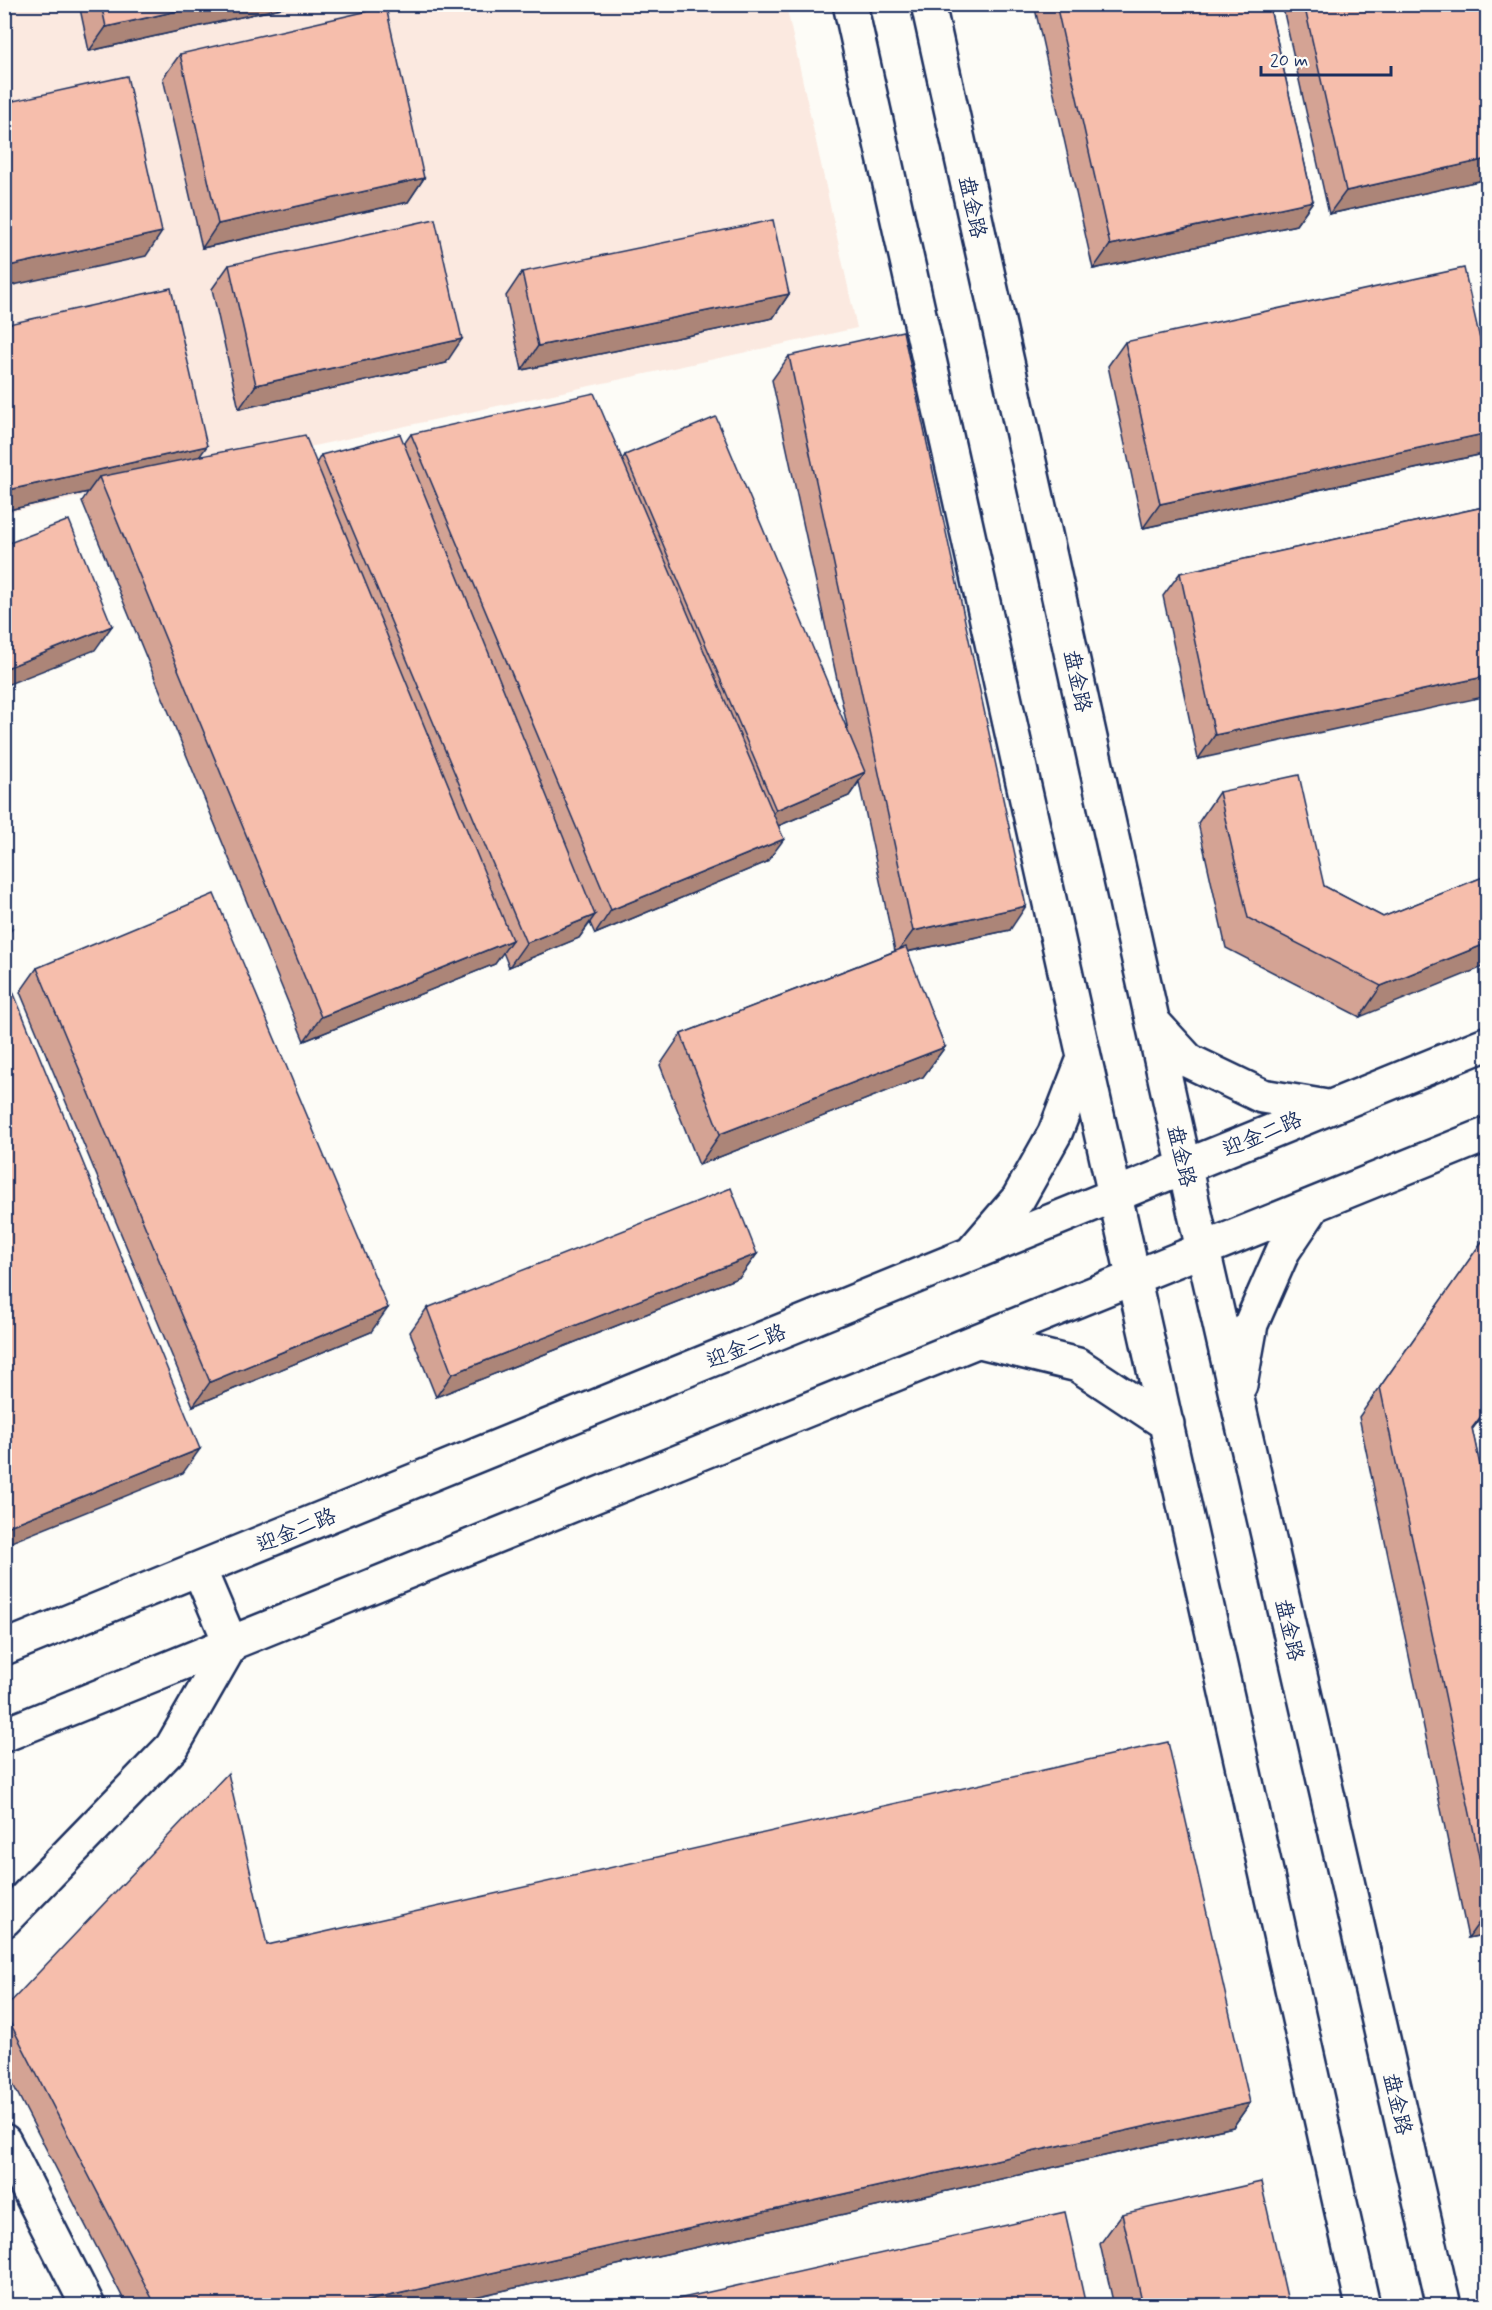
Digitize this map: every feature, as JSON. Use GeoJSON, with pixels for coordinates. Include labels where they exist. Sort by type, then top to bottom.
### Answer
{"type":"FeatureCollection","features":[{"type":"Feature","properties":{"kind":"street"},"geometry":{"type":"LineString","coordinates":[[850,4],[1083,1061],[1167,1424],[1363,2306]]}},
{"type":"Feature","properties":{"kind":"street","name":"盘金路"},"geometry":{"type":"LineString","coordinates":[[928,4],[1203,1250],[1444,2306]]}},
{"type":"Feature","properties":{"kind":"street"},"geometry":{"type":"LineString","coordinates":[[1153,1022],[1189,1061],[1262,1096],[1327,1107]]}},
{"type":"Feature","properties":{"kind":"street","name":"迎金二路"},"geometry":{"type":"LineString","coordinates":[[4,1648],[1488,1043]]}},
{"type":"Feature","properties":{"kind":"street"},"geometry":{"type":"LineString","coordinates":[[969,1256],[1018,1199],[1055,1133],[1083,1061]]}},
{"type":"Feature","properties":{"kind":"street"},"geometry":{"type":"LineString","coordinates":[[4,1735],[1488,1134]]}},
{"type":"Feature","properties":{"kind":"street"},"geometry":{"type":"LineString","coordinates":[[1237,1398],[1251,1324],[1283,1251],[1314,1205]]}},
{"type":"Feature","properties":{"kind":"street"},"geometry":{"type":"LineString","coordinates":[[980,1341],[1078,1365],[1167,1424]]}},
{"type":"Feature","properties":{"kind":"street"},"geometry":{"type":"LineString","coordinates":[[199,1569],[231,1644]]}},
{"type":"Feature","properties":{"kind":"street"},"geometry":{"type":"LineString","coordinates":[[4,1920],[172,1747],[231,1644]]}},
{"type":"Feature","properties":{"kind":"street"},"geometry":{"type":"LineString","coordinates":[[4,2140],[88,2306]]}},
{"type":"Feature","properties":{"kind":"shaded area"},"geometry":{"type":"Polygon","coordinates":[[[4,5],[786,5],[857,328],[5,513],[4,5]]]}},
{"type":"Feature","properties":{"kind":"building"},"geometry":{"type":"Polygon","coordinates":[[[101,4],[208,4],[106,27],[101,4]]]}},
{"type":"Feature","properties":{"kind":"building"},"geometry":{"type":"Polygon","coordinates":[[[1056,4],[1269,4],[1313,201],[1110,245],[1056,4]]]}},
{"type":"Feature","properties":{"kind":"building"},"geometry":{"type":"Polygon","coordinates":[[[1304,4],[1488,4],[1488,159],[1346,191],[1304,4]]]}},
{"type":"Feature","properties":{"kind":"building"},"geometry":{"type":"Polygon","coordinates":[[[386,7],[424,178],[218,224],[180,54],[386,7]]]}},
{"type":"Feature","properties":{"kind":"building"},"geometry":{"type":"Polygon","coordinates":[[[127,76],[162,232],[4,267],[4,103],[127,76]]]}},
{"type":"Feature","properties":{"kind":"building"},"geometry":{"type":"Polygon","coordinates":[[[435,219],[462,339],[256,385],[229,265],[435,219]]]}},
{"type":"Feature","properties":{"kind":"building"},"geometry":{"type":"Polygon","coordinates":[[[773,220],[789,294],[538,346],[522,272],[773,220]]]}},
{"type":"Feature","properties":{"kind":"building"},"geometry":{"type":"Polygon","coordinates":[[[1464,268],[1488,375],[1488,433],[1160,504],[1125,342],[1464,268]]]}},
{"type":"Feature","properties":{"kind":"building"},"geometry":{"type":"Polygon","coordinates":[[[171,288],[207,446],[4,491],[4,325],[171,288]]]}},
{"type":"Feature","properties":{"kind":"building"},"geometry":{"type":"Polygon","coordinates":[[[903,331],[1026,906],[913,931],[789,356],[903,331]]]}},
{"type":"Feature","properties":{"kind":"building"},"geometry":{"type":"Polygon","coordinates":[[[594,393],[784,839],[611,910],[411,434],[594,393]]]}},
{"type":"Feature","properties":{"kind":"building"},"geometry":{"type":"Polygon","coordinates":[[[716,417],[865,772],[776,810],[625,455],[716,417]]]}},
{"type":"Feature","properties":{"kind":"building"},"geometry":{"type":"Polygon","coordinates":[[[400,434],[595,915],[526,943],[321,455],[400,434]]]}},
{"type":"Feature","properties":{"kind":"building"},"geometry":{"type":"Polygon","coordinates":[[[305,435],[512,940],[321,1017],[99,477],[305,435]]]}},
{"type":"Feature","properties":{"kind":"building"},"geometry":{"type":"Polygon","coordinates":[[[1488,506],[1488,676],[1215,735],[1180,573],[1488,506]]]}},
{"type":"Feature","properties":{"kind":"building"},"geometry":{"type":"Polygon","coordinates":[[[69,520],[112,626],[4,669],[4,545],[69,520]]]}},
{"type":"Feature","properties":{"kind":"building"},"geometry":{"type":"Polygon","coordinates":[[[1299,775],[1324,886],[1383,917],[1488,875],[1488,943],[1381,986],[1248,918],[1219,792],[1299,775]]]}},
{"type":"Feature","properties":{"kind":"building"},"geometry":{"type":"Polygon","coordinates":[[[214,894],[388,1308],[210,1382],[37,968],[214,894]]]}},
{"type":"Feature","properties":{"kind":"building"},"geometry":{"type":"Polygon","coordinates":[[[4,909],[12,929],[4,932],[4,909]]]}},
{"type":"Feature","properties":{"kind":"building"},"geometry":{"type":"Polygon","coordinates":[[[906,947],[945,1047],[720,1134],[681,1034],[906,947]]]}},
{"type":"Feature","properties":{"kind":"building"},"geometry":{"type":"Polygon","coordinates":[[[4,973],[200,1449],[4,1528],[4,973]]]}},
{"type":"Feature","properties":{"kind":"building"},"geometry":{"type":"Polygon","coordinates":[[[731,1188],[757,1254],[452,1374],[427,1308],[731,1188]]]}},
{"type":"Feature","properties":{"kind":"building"},"geometry":{"type":"Polygon","coordinates":[[[1488,1233],[1488,1407],[1472,1428],[1488,1503],[1488,1899],[1380,1387],[1488,1233]]]}},
{"type":"Feature","properties":{"kind":"building"},"geometry":{"type":"Polygon","coordinates":[[[1168,1742],[1250,2103],[344,2306],[156,2306],[4,2011],[228,1773],[267,1945],[1168,1742]]]}},
{"type":"Feature","properties":{"kind":"building"},"geometry":{"type":"Polygon","coordinates":[[[1261,2182],[1289,2306],[1143,2306],[1122,2214],[1261,2182]]]}},
{"type":"Feature","properties":{"kind":"building"},"geometry":{"type":"Polygon","coordinates":[[[1065,2212],[1086,2306],[647,2306],[1065,2212]]]}}]}
